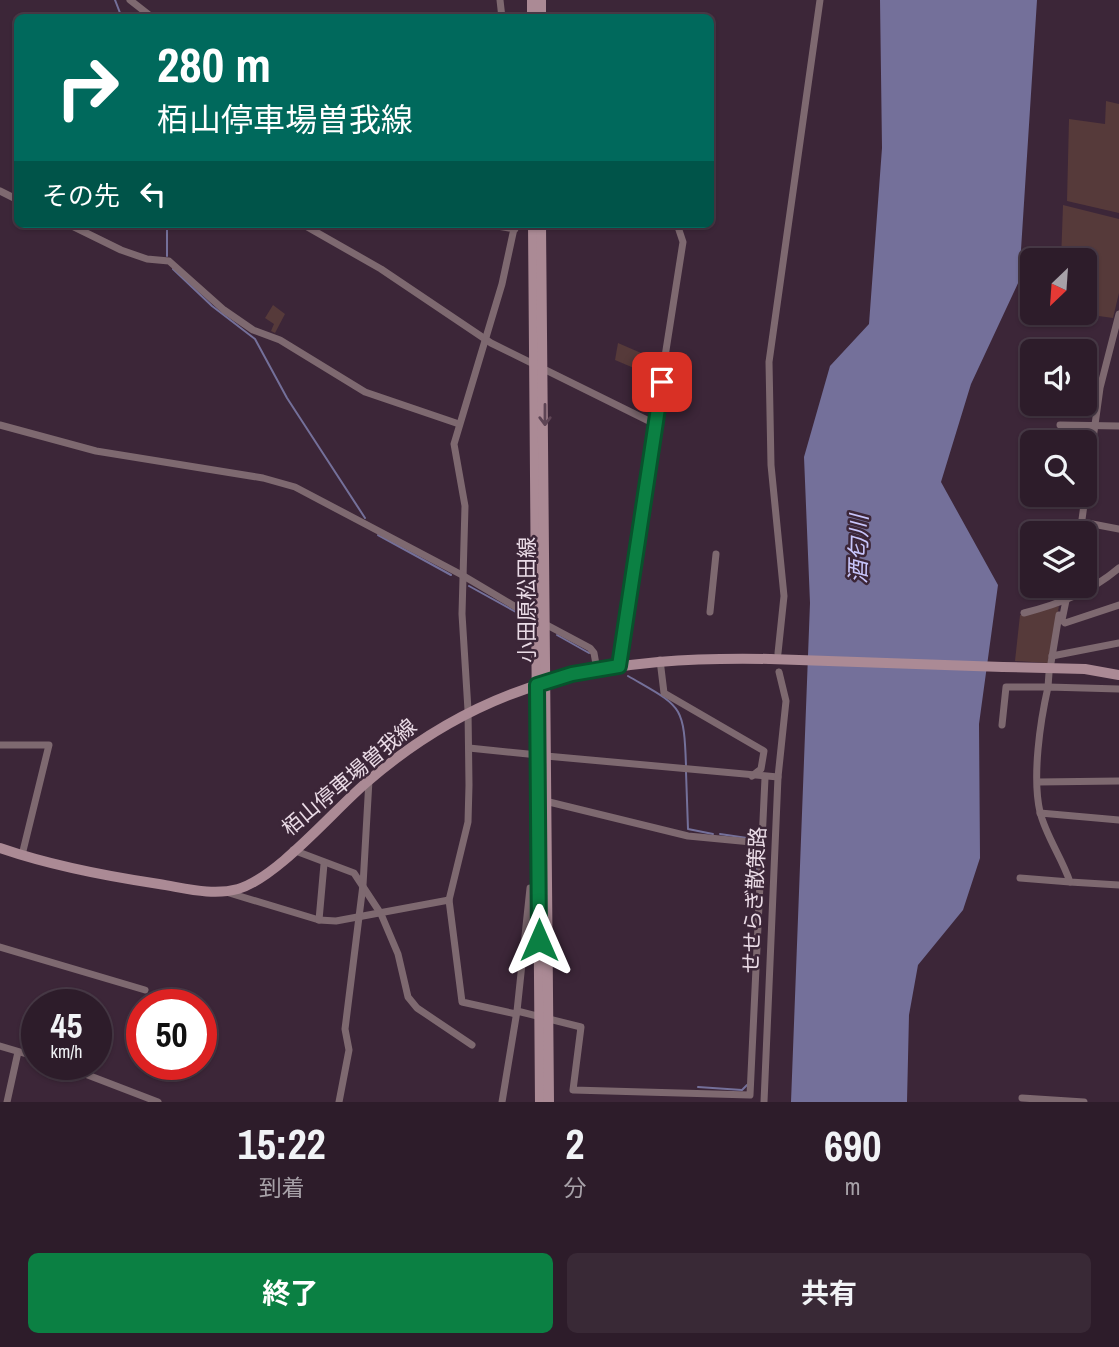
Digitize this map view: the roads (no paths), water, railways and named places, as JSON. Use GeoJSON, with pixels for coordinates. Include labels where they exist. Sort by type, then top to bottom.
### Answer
{"type":"FeatureCollection","features":[{"type":"Feature","properties":{"kind":"main road","name":"小田原松田線"},"geometry":{"type":"LineString","coordinates":[[533,228],[538,367],[542,755],[539,888],[549,1102]]}},
{"type":"Feature","properties":{"kind":"main road","name":"小田原松田線"},"geometry":{"type":"LineString","coordinates":[[538,367],[541,228]]}},
{"type":"Feature","properties":{"kind":"main road","name":"栢山停車場曽我線"},"geometry":{"type":"LineString","coordinates":[[0,848],[70,869],[207,892],[226,892],[263,877],[369,779],[438,727],[468,710],[541,684],[618,666],[660,660],[774,656],[1085,669],[1119,676]]}},
{"type":"Feature","properties":{"kind":"main road","name":"小田原松田線"},"geometry":{"type":"LineString","coordinates":[[540,1102],[544,1018],[545,801],[542,755]]}},
{"type":"Feature","properties":{"kind":"street"},"geometry":{"type":"LineString","coordinates":[[130,0],[148,14]]}},
{"type":"Feature","properties":{"kind":"street"},"geometry":{"type":"LineString","coordinates":[[774,656],[785,596],[769,443],[769,362],[820,0]]}},
{"type":"Feature","properties":{"kind":"street"},"geometry":{"type":"LineString","coordinates":[[76,228],[121,250],[148,259],[169,261],[224,310],[253,330],[280,340],[365,392],[459,424]]}},
{"type":"Feature","properties":{"kind":"street"},"geometry":{"type":"LineString","coordinates":[[309,228],[381,270],[486,339],[655,424]]}},
{"type":"Feature","properties":{"kind":"street"},"geometry":{"type":"LineString","coordinates":[[515,228],[486,339],[454,444],[465,506],[462,575],[469,748],[468,822],[449,900],[462,1002],[581,1027],[573,1090],[750,1095],[760,817],[765,778]]}},
{"type":"Feature","properties":{"kind":"street"},"geometry":{"type":"LineString","coordinates":[[618,666],[683,242],[678,228]]}},
{"type":"Feature","properties":{"kind":"street"},"geometry":{"type":"LineString","coordinates":[[1082,521],[1100,388],[1119,314]]}},
{"type":"Feature","properties":{"kind":"street"},"geometry":{"type":"LineString","coordinates":[[0,425],[96,451],[263,478],[295,487],[462,575],[540,622],[590,648],[599,669]]}},
{"type":"Feature","properties":{"kind":"street"},"geometry":{"type":"LineString","coordinates":[[1060,425],[1119,426]]}},
{"type":"Feature","properties":{"kind":"street"},"geometry":{"type":"LineString","coordinates":[[1097,524],[1119,528]]}},
{"type":"Feature","properties":{"kind":"street"},"geometry":{"type":"LineString","coordinates":[[710,612],[716,554]]}},
{"type":"Feature","properties":{"kind":"street"},"geometry":{"type":"LineString","coordinates":[[1024,613],[1064,602],[1106,579],[1119,568]]}},
{"type":"Feature","properties":{"kind":"street"},"geometry":{"type":"LineString","coordinates":[[1065,598],[1051,659],[1119,643]]}},
{"type":"Feature","properties":{"kind":"street"},"geometry":{"type":"LineString","coordinates":[[1060,620],[1065,624],[1119,605]]}},
{"type":"Feature","properties":{"kind":"street"},"geometry":{"type":"LineString","coordinates":[[660,660],[664,693],[764,751],[761,769],[751,776]]}},
{"type":"Feature","properties":{"kind":"street","name":"せせらぎ散策路"},"geometry":{"type":"LineString","coordinates":[[764,1102],[778,777],[786,701],[779,673]]}},
{"type":"Feature","properties":{"kind":"street"},"geometry":{"type":"LineString","coordinates":[[1049,673],[1038,782],[1040,813],[1070,882]]}},
{"type":"Feature","properties":{"kind":"street"},"geometry":{"type":"LineString","coordinates":[[1002,725],[1006,687],[1119,689]]}},
{"type":"Feature","properties":{"kind":"street"},"geometry":{"type":"LineString","coordinates":[[0,745],[49,745],[22,855]]}},
{"type":"Feature","properties":{"kind":"street"},"geometry":{"type":"LineString","coordinates":[[469,748],[765,778],[778,777]]}},
{"type":"Feature","properties":{"kind":"street"},"geometry":{"type":"LineString","coordinates":[[339,1102],[349,1049],[345,1029],[363,885],[369,779]]}},
{"type":"Feature","properties":{"kind":"street"},"geometry":{"type":"LineString","coordinates":[[1038,782],[1119,780]]}},
{"type":"Feature","properties":{"kind":"street"},"geometry":{"type":"LineString","coordinates":[[545,801],[688,836],[716,835],[761,843]]}},
{"type":"Feature","properties":{"kind":"street"},"geometry":{"type":"LineString","coordinates":[[1040,813],[1119,820]]}},
{"type":"Feature","properties":{"kind":"street"},"geometry":{"type":"LineString","coordinates":[[293,850],[324,864],[354,873],[381,914],[398,954],[408,997],[417,1008],[472,1045]]}},
{"type":"Feature","properties":{"kind":"street"},"geometry":{"type":"LineString","coordinates":[[319,920],[324,864]]}},
{"type":"Feature","properties":{"kind":"street"},"geometry":{"type":"LineString","coordinates":[[1020,878],[1119,885]]}},
{"type":"Feature","properties":{"kind":"street"},"geometry":{"type":"LineString","coordinates":[[502,1102],[516,1013],[530,888],[539,888]]}},
{"type":"Feature","properties":{"kind":"street"},"geometry":{"type":"LineString","coordinates":[[226,892],[319,920],[359,918],[449,900]]}},
{"type":"Feature","properties":{"kind":"street"},"geometry":{"type":"LineString","coordinates":[[0,947],[142,989]]}},
{"type":"Feature","properties":{"kind":"street"},"geometry":{"type":"LineString","coordinates":[[0,1046],[21,1053]]}},
{"type":"Feature","properties":{"kind":"street"},"geometry":{"type":"LineString","coordinates":[[7,1102],[18,1052]]}},
{"type":"Feature","properties":{"kind":"street"},"geometry":{"type":"LineString","coordinates":[[101,1080],[158,1102]]}},
{"type":"Feature","properties":{"kind":"street"},"geometry":{"type":"LineString","coordinates":[[1022,1098],[1084,1102]]}},
{"type":"Feature","properties":{"kind":"water","name":"酒匂川"},"geometry":{"type":"Polygon","coordinates":[[[880,0],[1037,0],[1019,281],[971,384],[941,482],[998,585],[979,724],[980,858],[963,910],[918,965],[909,1015],[907,1102],[791,1102],[810,603],[804,457],[830,366],[869,324],[882,148],[880,0]]]}},
{"type":"Feature","properties":{"kind":"waterway"},"geometry":{"type":"LineString","coordinates":[[115,0],[120,14]]}},
{"type":"Feature","properties":{"kind":"waterway"},"geometry":{"type":"LineString","coordinates":[[167,228],[167,256]]}},
{"type":"Feature","properties":{"kind":"waterway"},"geometry":{"type":"LineString","coordinates":[[173,269],[212,306],[255,339],[287,398],[365,518]]}},
{"type":"Feature","properties":{"kind":"waterway"},"geometry":{"type":"LineString","coordinates":[[378,535],[451,575]]}},
{"type":"Feature","properties":{"kind":"waterway"},"geometry":{"type":"LineString","coordinates":[[469,586],[525,617]]}},
{"type":"Feature","properties":{"kind":"waterway"},"geometry":{"type":"LineString","coordinates":[[557,635],[589,653]]}},
{"type":"Feature","properties":{"kind":"waterway"},"geometry":{"type":"LineString","coordinates":[[628,676],[659,694],[676,709],[684,730],[686,766]]}},
{"type":"Feature","properties":{"kind":"waterway"},"geometry":{"type":"LineString","coordinates":[[686,772],[688,829],[713,834]]}},
{"type":"Feature","properties":{"kind":"waterway"},"geometry":{"type":"LineString","coordinates":[[720,834],[747,838]]}},
{"type":"Feature","properties":{"kind":"waterway"},"geometry":{"type":"LineString","coordinates":[[757,847],[757,877]]}},
{"type":"Feature","properties":{"kind":"waterway"},"geometry":{"type":"LineString","coordinates":[[698,1087],[742,1090],[747,1085]]}}]}
